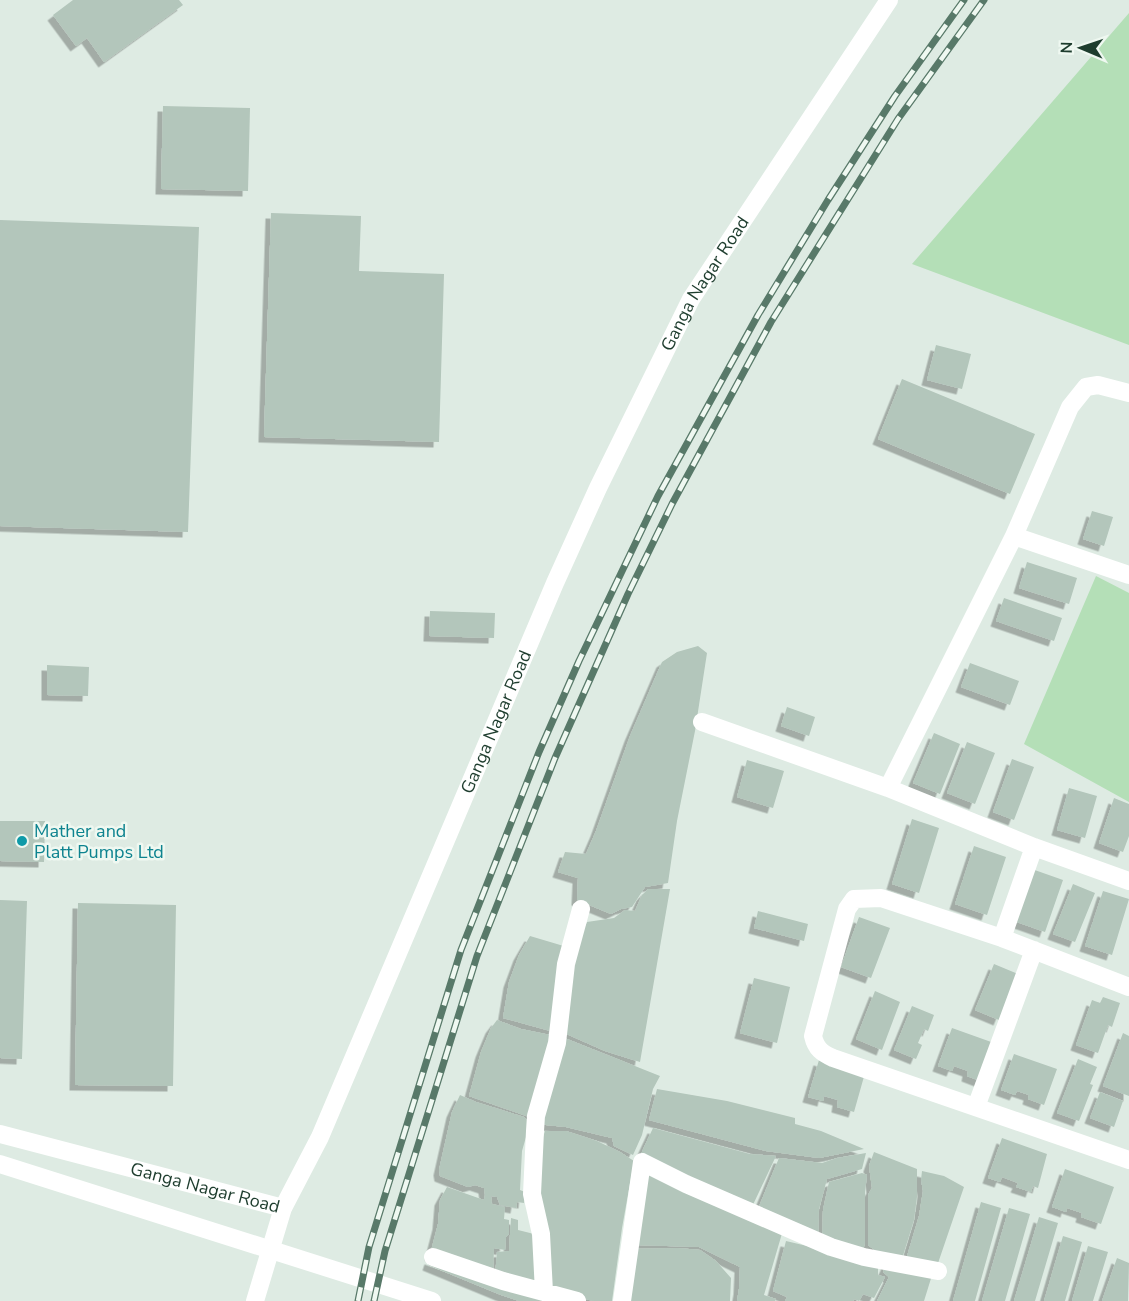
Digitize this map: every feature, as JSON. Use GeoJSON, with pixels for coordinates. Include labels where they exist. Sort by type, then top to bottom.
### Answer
{"type":"FeatureCollection","features":[{"type":"Feature","properties":{"kind":"street","name":"Ganga Nagar Road"},"geometry":{"type":"LineString","coordinates":[[0,1134],[284,1208],[320,1137],[516,671],[593,498],[691,299],[890,0]]}},
{"type":"Feature","properties":{"kind":"street"},"geometry":{"type":"LineString","coordinates":[[888,788],[1014,536],[1070,407],[1086,387],[1098,385],[1129,393]]}},
{"type":"Feature","properties":{"kind":"street"},"geometry":{"type":"LineString","coordinates":[[1014,536],[1129,575]]}},
{"type":"Feature","properties":{"kind":"street"},"geometry":{"type":"LineString","coordinates":[[702,722],[888,788],[1034,847],[1129,881]]}},
{"type":"Feature","properties":{"kind":"street"},"geometry":{"type":"LineString","coordinates":[[1002,938],[1034,847]]}},
{"type":"Feature","properties":{"kind":"street"},"geometry":{"type":"LineString","coordinates":[[1127,1154],[976,1107],[833,1058],[821,1052],[813,1036],[847,909],[854,899],[881,898],[1002,938],[1129,987]]}},
{"type":"Feature","properties":{"kind":"street"},"geometry":{"type":"LineString","coordinates":[[544,1292],[541,1233],[532,1194],[535,1131],[557,1043],[566,964],[581,909]]}},
{"type":"Feature","properties":{"kind":"street"},"geometry":{"type":"LineString","coordinates":[[976,1107],[1034,950]]}},
{"type":"Feature","properties":{"kind":"street"},"geometry":{"type":"LineString","coordinates":[[622,1301],[642,1162],[686,1184],[831,1247],[864,1257],[938,1271]]}},
{"type":"Feature","properties":{"kind":"street"},"geometry":{"type":"LineString","coordinates":[[0,1164],[432,1301]]}},
{"type":"Feature","properties":{"kind":"street"},"geometry":{"type":"LineString","coordinates":[[255,1301],[284,1208]]}},
{"type":"Feature","properties":{"kind":"street"},"geometry":{"type":"LineString","coordinates":[[433,1257],[578,1301]]}},
{"type":"Feature","properties":{"kind":"green space"},"geometry":{"type":"Polygon","coordinates":[[[1129,13],[1129,345],[912,264],[1129,13]]]}},
{"type":"Feature","properties":{"kind":"green space"},"geometry":{"type":"Polygon","coordinates":[[[1096,576],[1129,593],[1129,802],[1024,744],[1096,576]]]}},
{"type":"Feature","properties":{"kind":"building"},"geometry":{"type":"Polygon","coordinates":[[[73,0],[179,0],[183,5],[104,62],[87,38],[76,46],[53,15],[73,0]]]}},
{"type":"Feature","properties":{"kind":"building"},"geometry":{"type":"Polygon","coordinates":[[[163,106],[250,108],[248,191],[161,189],[163,106]]]}},
{"type":"Feature","properties":{"kind":"building"},"geometry":{"type":"Polygon","coordinates":[[[271,213],[361,216],[359,271],[444,274],[439,442],[264,437],[271,213]]]}},
{"type":"Feature","properties":{"kind":"building"},"geometry":{"type":"Polygon","coordinates":[[[0,220],[199,227],[188,532],[0,526],[0,220]]]}},
{"type":"Feature","properties":{"kind":"building"},"geometry":{"type":"Polygon","coordinates":[[[936,345],[971,354],[962,389],[927,380],[936,345]]]}},
{"type":"Feature","properties":{"kind":"building"},"geometry":{"type":"Polygon","coordinates":[[[902,379],[1035,434],[1010,494],[878,439],[902,379]]]}},
{"type":"Feature","properties":{"kind":"building"},"geometry":{"type":"Polygon","coordinates":[[[1092,511],[1113,517],[1104,546],[1083,539],[1092,511]]]}},
{"type":"Feature","properties":{"kind":"building"},"geometry":{"type":"Polygon","coordinates":[[[1027,562],[1077,578],[1069,604],[1019,588],[1027,562]]]}},
{"type":"Feature","properties":{"kind":"building"},"geometry":{"type":"Polygon","coordinates":[[[1004,598],[1062,618],[1054,641],[996,621],[1004,598]]]}},
{"type":"Feature","properties":{"kind":"building"},"geometry":{"type":"Polygon","coordinates":[[[430,611],[495,613],[494,638],[429,636],[430,611]]]}},
{"type":"Feature","properties":{"kind":"building"},"geometry":{"type":"Polygon","coordinates":[[[698,646],[707,653],[668,883],[645,887],[632,907],[611,914],[577,900],[578,878],[558,872],[565,852],[586,854],[630,736],[662,662],[677,652],[698,646]]]}},
{"type":"Feature","properties":{"kind":"building"},"geometry":{"type":"Polygon","coordinates":[[[970,663],[1019,681],[1010,705],[961,687],[970,663]]]}},
{"type":"Feature","properties":{"kind":"building"},"geometry":{"type":"Polygon","coordinates":[[[47,665],[89,667],[88,696],[47,695],[47,665]]]}},
{"type":"Feature","properties":{"kind":"building"},"geometry":{"type":"Polygon","coordinates":[[[787,707],[815,717],[809,736],[781,726],[787,707]]]}},
{"type":"Feature","properties":{"kind":"building"},"geometry":{"type":"Polygon","coordinates":[[[934,733],[960,744],[940,794],[913,783],[934,733]]]}},
{"type":"Feature","properties":{"kind":"building"},"geometry":{"type":"Polygon","coordinates":[[[967,742],[995,753],[975,804],[947,793],[967,742]]]}},
{"type":"Feature","properties":{"kind":"building"},"geometry":{"type":"Polygon","coordinates":[[[1012,759],[1034,767],[1014,820],[993,812],[1012,759]]]}},
{"type":"Feature","properties":{"kind":"building"},"geometry":{"type":"Polygon","coordinates":[[[747,760],[784,771],[773,808],[737,797],[747,760]]]}},
{"type":"Feature","properties":{"kind":"building"},"geometry":{"type":"Polygon","coordinates":[[[1069,788],[1097,796],[1085,838],[1057,830],[1069,788]]]}},
{"type":"Feature","properties":{"kind":"building"},"geometry":{"type":"Polygon","coordinates":[[[1114,798],[1129,804],[1129,836],[1123,852],[1099,843],[1114,798]]]}},
{"type":"Feature","properties":{"kind":"building"},"geometry":{"type":"Polygon","coordinates":[[[912,819],[939,828],[919,893],[892,884],[912,819]]]}},
{"type":"Feature","properties":{"kind":"building","name":"Mather and Platt Pumps Ltd"},"geometry":{"type":"Polygon","coordinates":[[[0,821],[45,821],[44,862],[0,861],[0,821]]]}},
{"type":"Feature","properties":{"kind":"building"},"geometry":{"type":"Polygon","coordinates":[[[974,846],[1006,857],[987,915],[955,904],[974,846]]]}},
{"type":"Feature","properties":{"kind":"building"},"geometry":{"type":"Polygon","coordinates":[[[1029,868],[1063,880],[1045,932],[1011,920],[1029,868]]]}},
{"type":"Feature","properties":{"kind":"building"},"geometry":{"type":"Polygon","coordinates":[[[1073,884],[1095,893],[1075,942],[1053,934],[1073,884]]]}},
{"type":"Feature","properties":{"kind":"building"},"geometry":{"type":"Polygon","coordinates":[[[648,889],[670,889],[640,1062],[605,1051],[562,1032],[577,943],[587,922],[614,918],[625,910],[635,911],[642,895],[648,889]]]}},
{"type":"Feature","properties":{"kind":"building"},"geometry":{"type":"Polygon","coordinates":[[[1103,891],[1129,899],[1112,955],[1085,946],[1103,891]]]}},
{"type":"Feature","properties":{"kind":"building"},"geometry":{"type":"Polygon","coordinates":[[[0,900],[27,901],[22,1059],[0,1058],[0,900]]]}},
{"type":"Feature","properties":{"kind":"building"},"geometry":{"type":"Polygon","coordinates":[[[78,903],[176,905],[173,1086],[75,1085],[78,903]]]}},
{"type":"Feature","properties":{"kind":"building"},"geometry":{"type":"Polygon","coordinates":[[[758,911],[808,924],[804,941],[754,928],[758,911]]]}},
{"type":"Feature","properties":{"kind":"building"},"geometry":{"type":"Polygon","coordinates":[[[859,917],[890,928],[871,978],[841,967],[859,917]]]}},
{"type":"Feature","properties":{"kind":"building"},"geometry":{"type":"Polygon","coordinates":[[[530,936],[567,947],[554,1032],[503,1018],[509,982],[519,955],[530,936]]]}},
{"type":"Feature","properties":{"kind":"building"},"geometry":{"type":"Polygon","coordinates":[[[994,964],[1018,974],[999,1020],[975,1010],[994,964]]]}},
{"type":"Feature","properties":{"kind":"building"},"geometry":{"type":"Polygon","coordinates":[[[754,978],[790,987],[777,1043],[740,1033],[754,978]]]}},
{"type":"Feature","properties":{"kind":"building"},"geometry":{"type":"Polygon","coordinates":[[[875,991],[900,1002],[882,1050],[856,1039],[875,991]]]}},
{"type":"Feature","properties":{"kind":"building"},"geometry":{"type":"Polygon","coordinates":[[[1103,997],[1120,1003],[1112,1027],[1108,1025],[1098,1053],[1076,1045],[1092,1000],[1100,1003],[1103,997]]]}},
{"type":"Feature","properties":{"kind":"building"},"geometry":{"type":"Polygon","coordinates":[[[912,1006],[934,1015],[928,1031],[924,1029],[918,1043],[922,1045],[916,1059],[894,1050],[912,1006]]]}},
{"type":"Feature","properties":{"kind":"building"},"geometry":{"type":"Polygon","coordinates":[[[497,1020],[521,1029],[555,1036],[532,1118],[469,1096],[481,1052],[497,1020]]]}},
{"type":"Feature","properties":{"kind":"building"},"geometry":{"type":"Polygon","coordinates":[[[952,1028],[994,1043],[980,1081],[967,1076],[968,1071],[954,1066],[952,1071],[938,1066],[952,1028]]]}},
{"type":"Feature","properties":{"kind":"building"},"geometry":{"type":"Polygon","coordinates":[[[1123,1033],[1129,1036],[1129,1096],[1103,1086],[1123,1033]]]}},
{"type":"Feature","properties":{"kind":"building"},"geometry":{"type":"Polygon","coordinates":[[[562,1037],[660,1076],[653,1089],[642,1135],[633,1155],[614,1146],[612,1138],[566,1127],[546,1125],[537,1121],[562,1037]]]}},
{"type":"Feature","properties":{"kind":"building"},"geometry":{"type":"Polygon","coordinates":[[[1014,1054],[1057,1069],[1044,1105],[1028,1099],[1029,1095],[1017,1091],[1015,1095],[1001,1090],[1014,1054]]]}},
{"type":"Feature","properties":{"kind":"building"},"geometry":{"type":"Polygon","coordinates":[[[1078,1059],[1097,1067],[1090,1084],[1093,1085],[1079,1121],[1057,1113],[1078,1059]]]}},
{"type":"Feature","properties":{"kind":"building"},"geometry":{"type":"Polygon","coordinates":[[[819,1060],[865,1073],[854,1112],[837,1107],[838,1100],[824,1096],[823,1101],[808,1097],[819,1060]]]}},
{"type":"Feature","properties":{"kind":"building"},"geometry":{"type":"Polygon","coordinates":[[[657,1089],[727,1101],[795,1118],[795,1124],[821,1131],[864,1149],[819,1158],[766,1151],[649,1120],[657,1089]]]}},
{"type":"Feature","properties":{"kind":"building"},"geometry":{"type":"Polygon","coordinates":[[[1100,1092],[1123,1101],[1114,1127],[1090,1118],[1100,1092]]]}},
{"type":"Feature","properties":{"kind":"building"},"geometry":{"type":"Polygon","coordinates":[[[460,1095],[524,1117],[530,1123],[522,1151],[520,1190],[525,1192],[524,1203],[517,1202],[516,1208],[500,1205],[497,1197],[491,1196],[492,1204],[505,1207],[504,1219],[509,1220],[509,1234],[506,1237],[505,1250],[494,1248],[493,1275],[430,1255],[438,1224],[440,1200],[447,1187],[484,1200],[485,1195],[484,1188],[475,1185],[468,1187],[440,1176],[439,1170],[452,1112],[460,1095]]]}},
{"type":"Feature","properties":{"kind":"building"},"geometry":{"type":"Polygon","coordinates":[[[653,1128],[750,1154],[776,1156],[751,1209],[640,1156],[653,1128]]]}},
{"type":"Feature","properties":{"kind":"building"},"geometry":{"type":"Polygon","coordinates":[[[545,1131],[566,1131],[597,1141],[634,1161],[612,1301],[594,1301],[548,1291],[538,1211],[538,1153],[545,1131]]]}},
{"type":"Feature","properties":{"kind":"building"},"geometry":{"type":"Polygon","coordinates":[[[1002,1138],[1047,1154],[1038,1188],[1033,1186],[1031,1192],[1016,1187],[1018,1183],[1002,1177],[1000,1182],[988,1178],[1002,1138]]]}},
{"type":"Feature","properties":{"kind":"building"},"geometry":{"type":"Polygon","coordinates":[[[874,1152],[917,1169],[914,1220],[901,1262],[881,1255],[868,1245],[868,1195],[872,1188],[869,1166],[874,1152]]]}},
{"type":"Feature","properties":{"kind":"building"},"geometry":{"type":"Polygon","coordinates":[[[866,1153],[862,1169],[827,1179],[819,1209],[818,1237],[758,1209],[779,1158],[822,1163],[866,1153]]]}},
{"type":"Feature","properties":{"kind":"building"},"geometry":{"type":"Polygon","coordinates":[[[1065,1169],[1114,1187],[1101,1224],[1081,1217],[1082,1213],[1067,1208],[1066,1212],[1052,1207],[1065,1169]]]}},
{"type":"Feature","properties":{"kind":"building"},"geometry":{"type":"Polygon","coordinates":[[[649,1171],[783,1230],[764,1295],[776,1299],[775,1301],[737,1301],[740,1267],[699,1247],[636,1245],[649,1171]]]}},
{"type":"Feature","properties":{"kind":"building"},"geometry":{"type":"Polygon","coordinates":[[[922,1171],[944,1176],[964,1187],[936,1269],[905,1263],[919,1216],[923,1191],[922,1171]]]}},
{"type":"Feature","properties":{"kind":"building"},"geometry":{"type":"Polygon","coordinates":[[[862,1173],[867,1175],[865,1243],[862,1254],[822,1241],[823,1210],[829,1182],[862,1173]]]}},
{"type":"Feature","properties":{"kind":"building"},"geometry":{"type":"Polygon","coordinates":[[[981,1202],[1001,1208],[975,1301],[953,1301],[981,1202]]]}},
{"type":"Feature","properties":{"kind":"building"},"geometry":{"type":"Polygon","coordinates":[[[1009,1208],[1030,1214],[1005,1301],[982,1301],[1009,1208]]]}},
{"type":"Feature","properties":{"kind":"building"},"geometry":{"type":"Polygon","coordinates":[[[1039,1217],[1058,1223],[1035,1301],[1014,1301],[1039,1217]]]}},
{"type":"Feature","properties":{"kind":"building"},"geometry":{"type":"Polygon","coordinates":[[[511,1218],[518,1220],[518,1230],[538,1235],[542,1289],[495,1277],[497,1252],[509,1251],[511,1218]]]}},
{"type":"Feature","properties":{"kind":"building"},"geometry":{"type":"Polygon","coordinates":[[[1063,1236],[1082,1242],[1065,1301],[1044,1301],[1063,1236]]]}},
{"type":"Feature","properties":{"kind":"building"},"geometry":{"type":"Polygon","coordinates":[[[786,1241],[878,1267],[878,1275],[885,1277],[874,1298],[863,1294],[859,1301],[854,1299],[853,1301],[785,1301],[787,1297],[773,1291],[786,1241]]]}},
{"type":"Feature","properties":{"kind":"building"},"geometry":{"type":"Polygon","coordinates":[[[1088,1246],[1108,1252],[1093,1301],[1072,1301],[1088,1246]]]}},
{"type":"Feature","properties":{"kind":"building"},"geometry":{"type":"Polygon","coordinates":[[[632,1249],[700,1250],[716,1261],[731,1278],[730,1301],[628,1301],[632,1249]]]}},
{"type":"Feature","properties":{"kind":"building"},"geometry":{"type":"Polygon","coordinates":[[[1117,1258],[1129,1263],[1128,1301],[1102,1301],[1117,1258]]]}},
{"type":"Feature","properties":{"kind":"building"},"geometry":{"type":"Polygon","coordinates":[[[430,1259],[555,1301],[519,1301],[501,1295],[428,1265],[430,1259]]]}},
{"type":"Feature","properties":{"kind":"building"},"geometry":{"type":"Polygon","coordinates":[[[887,1263],[933,1272],[924,1301],[877,1301],[889,1277],[883,1272],[887,1263]]]}},
{"type":"Feature","properties":{"kind":"railway"},"geometry":{"type":"LineString","coordinates":[[358,1301],[369,1247],[461,950],[539,752],[579,661],[658,496],[758,315],[895,96],[964,0]]}},
{"type":"Feature","properties":{"kind":"railway"},"geometry":{"type":"LineString","coordinates":[[374,1301],[385,1251],[477,956],[555,758],[628,594],[672,504],[771,322],[898,119],[984,0]]}},
{"type":"Feature","properties":{"kind":"place","name":"Mather and Platt Pumps Ltd"},"geometry":{"type":"Point","coordinates":[22,841]}}]}
